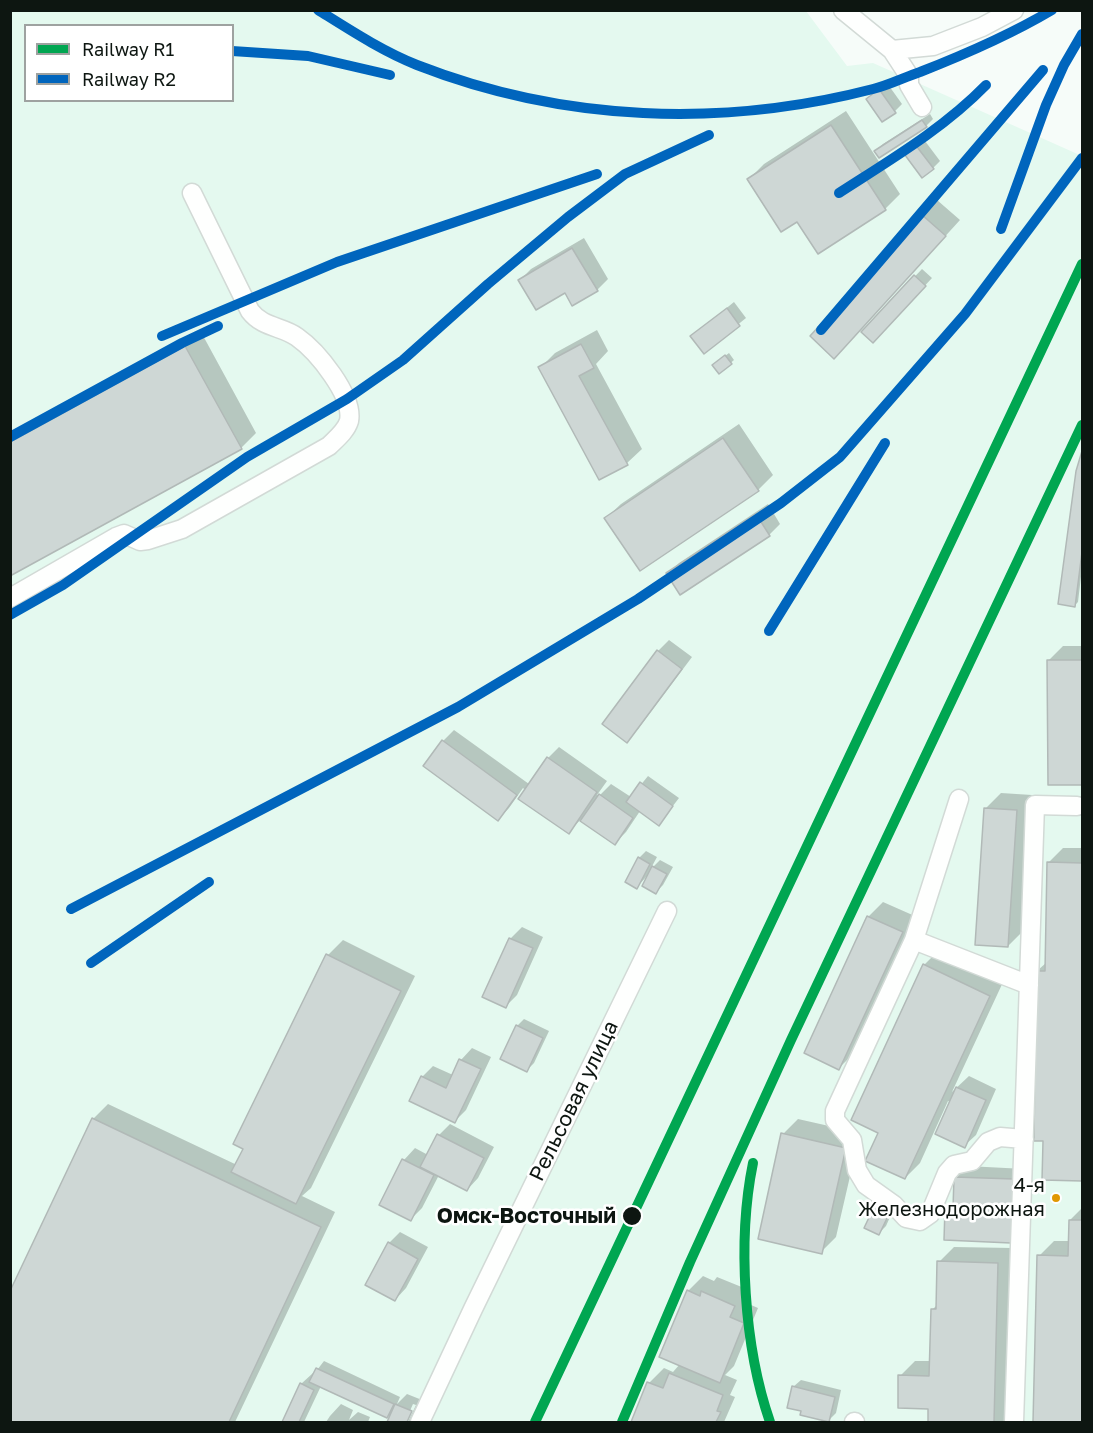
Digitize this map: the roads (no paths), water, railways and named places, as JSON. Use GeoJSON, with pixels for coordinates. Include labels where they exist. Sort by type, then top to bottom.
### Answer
{"type":"FeatureCollection","features":[{"type":"Feature","properties":{"kind":"street"},"geometry":{"type":"LineString","coordinates":[[843,10],[892,50],[909,76],[909,85],[922,108]]}},
{"type":"Feature","properties":{"kind":"street"},"geometry":{"type":"LineString","coordinates":[[892,50],[933,46],[982,27],[1014,10]]}},
{"type":"Feature","properties":{"kind":"street"},"geometry":{"type":"LineString","coordinates":[[10,598],[116,537],[124,534],[140,541],[183,529],[329,446],[344,432],[349,420],[347,399],[322,361],[297,337],[257,320],[250,311],[192,193]]}},
{"type":"Feature","properties":{"kind":"street"},"geometry":{"type":"LineString","coordinates":[[959,799],[914,940],[835,1111],[835,1120],[852,1140],[857,1170],[866,1185],[894,1205],[906,1218],[920,1221],[930,1214],[947,1173],[954,1166],[972,1161],[988,1142],[1000,1137],[1024,1139]]}},
{"type":"Feature","properties":{"kind":"street"},"geometry":{"type":"LineString","coordinates":[[1014,1422],[1035,805],[1077,806]]}},
{"type":"Feature","properties":{"kind":"street","name":"Рельсовая улица"},"geometry":{"type":"LineString","coordinates":[[420,1422],[667,911]]}},
{"type":"Feature","properties":{"kind":"street"},"geometry":{"type":"LineString","coordinates":[[914,940],[1029,985]]}},
{"type":"Feature","properties":{"kind":"rail line","name":"R2"},"geometry":{"type":"LineString","coordinates":[[318,10],[391,53],[417,65],[472,84],[529,98],[586,108],[643,113],[701,114],[759,110],[816,102],[879,87],[971,51],[1052,10]]}},
{"type":"Feature","properties":{"kind":"rail line","name":"R2"},"geometry":{"type":"LineString","coordinates":[[1001,229],[1046,105],[1064,65],[1082,34]]}},
{"type":"Feature","properties":{"kind":"rail line","name":"R2"},"geometry":{"type":"LineString","coordinates":[[234,51],[308,56],[390,75]]}},
{"type":"Feature","properties":{"kind":"rail line","name":"R2"},"geometry":{"type":"LineString","coordinates":[[821,330],[1043,70]]}},
{"type":"Feature","properties":{"kind":"rail line","name":"R2"},"geometry":{"type":"LineString","coordinates":[[839,193],[934,130],[986,85]]}},
{"type":"Feature","properties":{"kind":"rail line","name":"R2"},"geometry":{"type":"LineString","coordinates":[[10,615],[63,585],[247,457],[347,399],[403,360],[488,284],[568,217],[625,174],[709,135]]}},
{"type":"Feature","properties":{"kind":"rail line","name":"R2"},"geometry":{"type":"LineString","coordinates":[[71,909],[458,707],[638,599],[781,503],[840,457],[965,314],[1082,158]]}},
{"type":"Feature","properties":{"kind":"rail line","name":"R2"},"geometry":{"type":"LineString","coordinates":[[162,336],[337,262],[597,174]]}},
{"type":"Feature","properties":{"kind":"rail line","name":"R1"},"geometry":{"type":"LineString","coordinates":[[535,1422],[1082,264]]}},
{"type":"Feature","properties":{"kind":"rail line","name":"R2"},"geometry":{"type":"LineString","coordinates":[[10,437],[182,343],[218,326]]}},
{"type":"Feature","properties":{"kind":"rail line","name":"R1"},"geometry":{"type":"LineString","coordinates":[[622,1422],[690,1262],[791,1040],[1082,425]]}},
{"type":"Feature","properties":{"kind":"rail line","name":"R2"},"geometry":{"type":"LineString","coordinates":[[769,631],[885,443]]}},
{"type":"Feature","properties":{"kind":"rail line","name":"R2"},"geometry":{"type":"LineString","coordinates":[[91,963],[209,882]]}},
{"type":"Feature","properties":{"kind":"rail line","name":"R1"},"geometry":{"type":"LineString","coordinates":[[753,1163],[745,1226],[746,1294],[754,1361],[770,1422]]}},
{"type":"Feature","properties":{"kind":"place","name":"4-я Железнодорожная"},"geometry":{"type":"Point","coordinates":[1056,1198]}},
{"type":"Feature","properties":{"kind":"place","name":"Омск-Восточный"},"geometry":{"type":"Point","coordinates":[632,1216]}}]}
